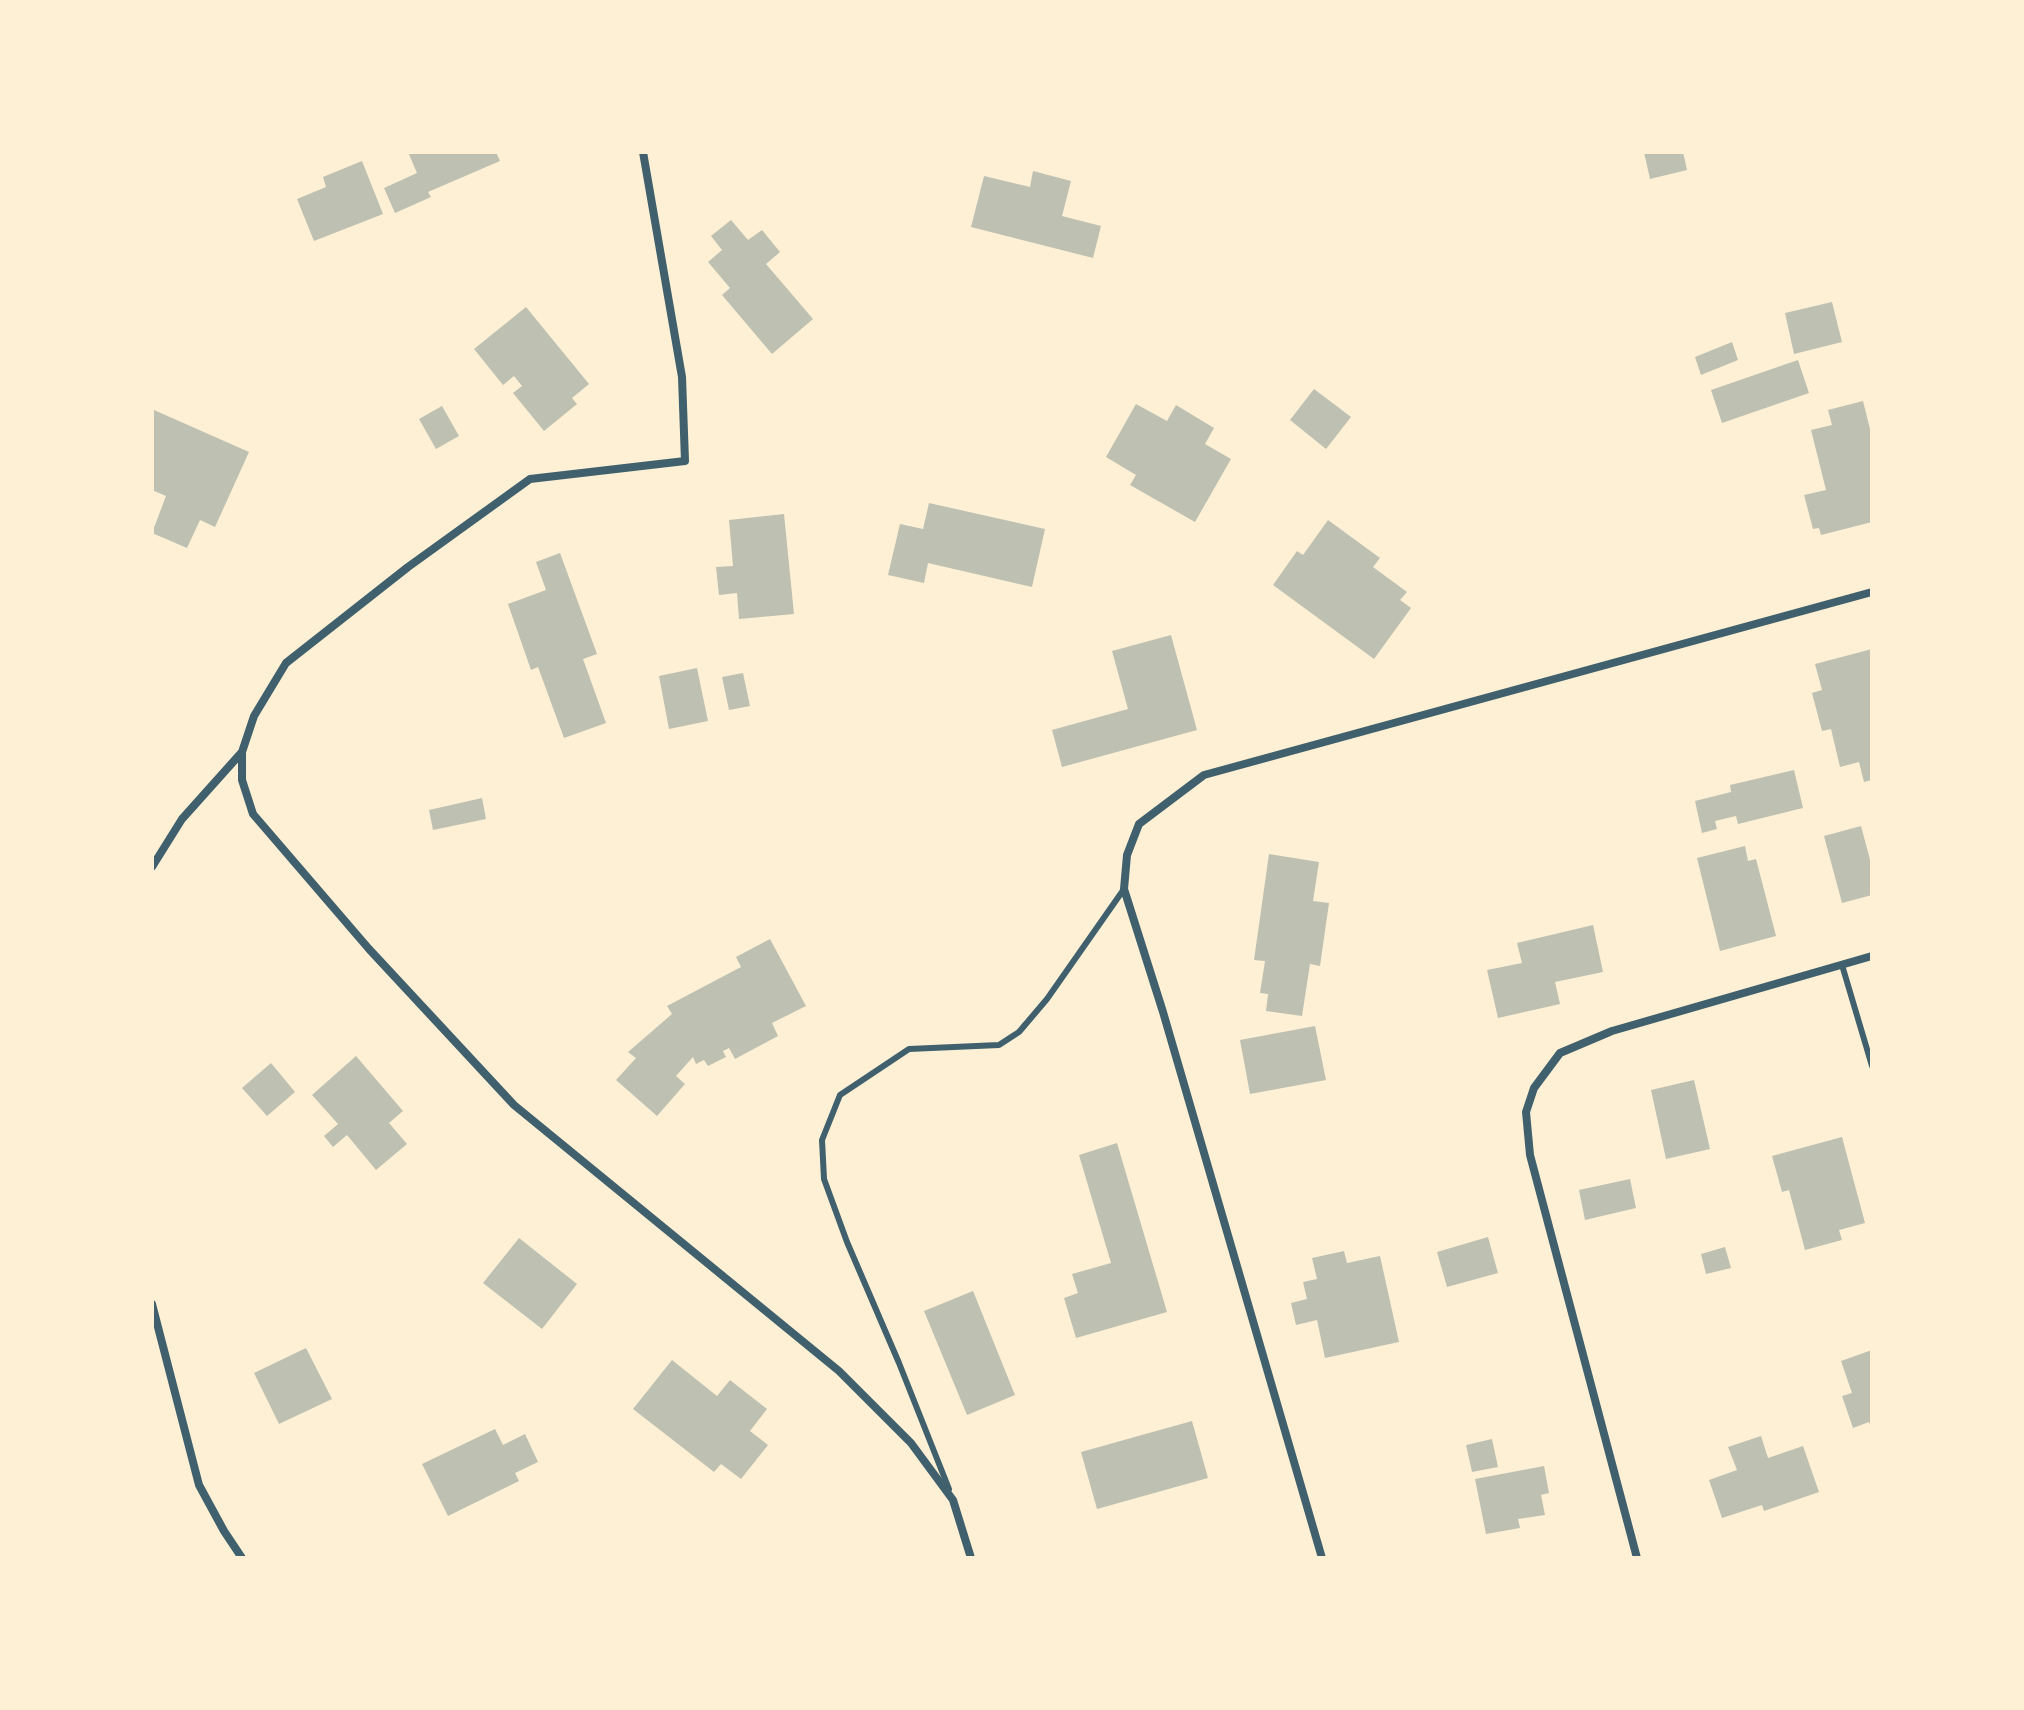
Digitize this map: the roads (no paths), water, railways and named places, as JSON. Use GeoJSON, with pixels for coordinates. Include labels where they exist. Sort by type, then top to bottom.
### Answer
{"type":"FeatureCollection","features":[{"type":"Feature","properties":{"kind":"street"},"geometry":{"type":"LineString","coordinates":[[643,152],[682,377],[685,461],[530,479],[408,567],[286,663],[254,716],[242,752],[242,780],[253,814],[369,949],[514,1105],[854,1384],[911,1443],[953,1500],[971,1558]]}},
{"type":"Feature","properties":{"kind":"street"},"geometry":{"type":"LineString","coordinates":[[1322,1558],[1124,889],[1127,855],[1139,824],[1204,775],[1872,592]]}},
{"type":"Feature","properties":{"kind":"street"},"geometry":{"type":"LineString","coordinates":[[152,867],[182,819],[242,752]]}},
{"type":"Feature","properties":{"kind":"street"},"geometry":{"type":"LineString","coordinates":[[1637,1558],[1530,1155],[1526,1112],[1534,1088],[1560,1053],[1612,1031],[1872,956]]}},
{"type":"Feature","properties":{"kind":"street"},"geometry":{"type":"LineString","coordinates":[[152,1304],[199,1485],[242,1558]]}},
{"type":"Feature","properties":{"kind":"lane"},"geometry":{"type":"LineString","coordinates":[[953,1500],[824,1179],[822,1140],[840,1095],[909,1049],[999,1045],[1019,1032],[1047,999],[1124,889]]}},
{"type":"Feature","properties":{"kind":"lane"},"geometry":{"type":"LineString","coordinates":[[1842,965],[1872,1066]]}}]}
